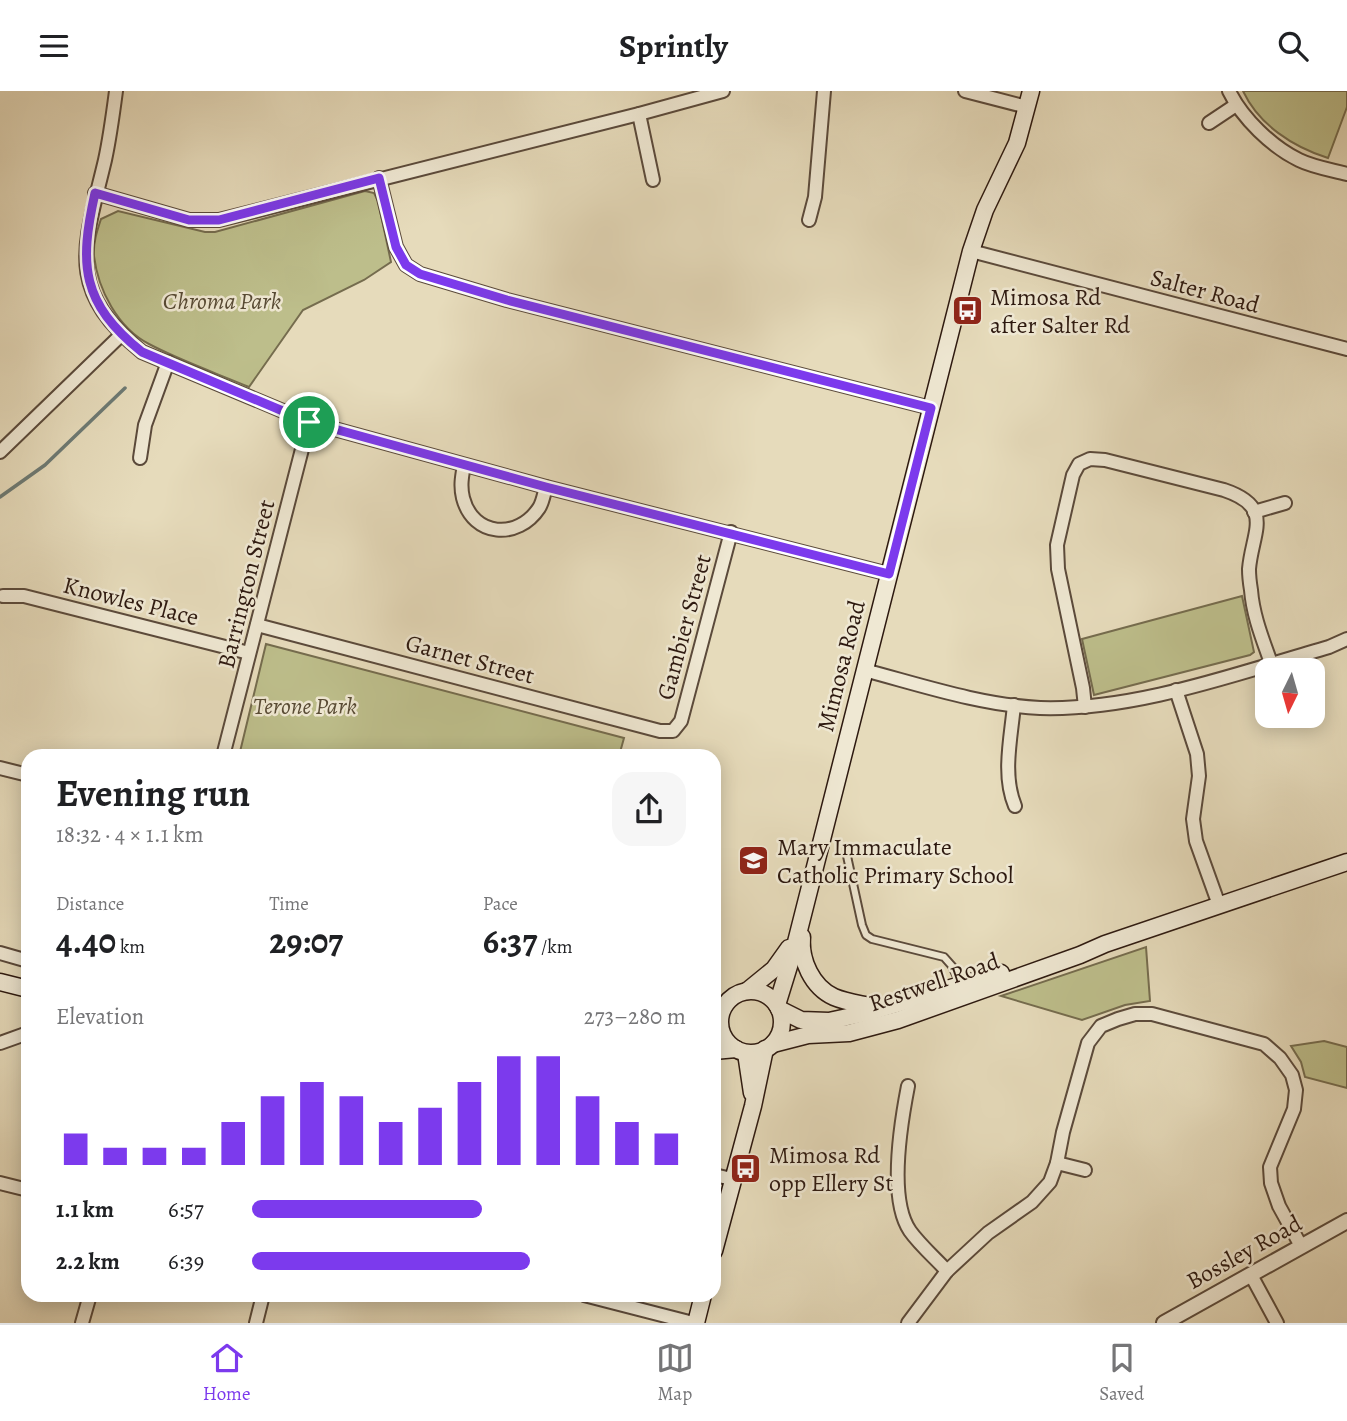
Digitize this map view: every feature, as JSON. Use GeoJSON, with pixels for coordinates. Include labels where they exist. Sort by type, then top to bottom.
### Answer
{"type":"FeatureCollection","features":[{"type":"Feature","properties":{"kind":"main road","name":"Mimosa Road"},"geometry":{"type":"LineString","coordinates":[[778,1007],[971,251],[985,210],[1010,162],[1031,91]]}},
{"type":"Feature","properties":{"kind":"main road","name":"Restwell Road"},"geometry":{"type":"LineString","coordinates":[[769,1047],[808,1035],[857,1031],[898,1020],[962,991],[1079,949],[1105,944],[1347,862]]}},
{"type":"Feature","properties":{"kind":"main road"},"geometry":{"type":"LineString","coordinates":[[803,910],[801,945],[807,969],[818,985],[833,996],[880,1008]]}},
{"type":"Feature","properties":{"kind":"main road","name":"Mimosa Road"},"geometry":{"type":"LineString","coordinates":[[747,991],[774,969],[797,934]]}},
{"type":"Feature","properties":{"kind":"main road"},"geometry":{"type":"LineString","coordinates":[[0,982],[21,987]]}},
{"type":"Feature","properties":{"kind":"main road"},"geometry":{"type":"LineString","coordinates":[[721,1013],[730,999],[747,991],[766,995],[778,1007],[781,1027],[769,1047],[721,1223]]}},
{"type":"Feature","properties":{"kind":"main road","name":"Restwell Road"},"geometry":{"type":"LineString","coordinates":[[778,1007],[801,1020],[829,1021],[962,991]]}},
{"type":"Feature","properties":{"kind":"main road"},"geometry":{"type":"LineString","coordinates":[[721,1031],[741,1051],[753,1106]]}},
{"type":"Feature","properties":{"kind":"main road"},"geometry":{"type":"LineString","coordinates":[[721,1051],[769,1047]]}},
{"type":"Feature","properties":{"kind":"main road"},"geometry":{"type":"LineString","coordinates":[[694,1323],[701,1302]]}},
{"type":"Feature","properties":{"kind":"street"},"geometry":{"type":"LineString","coordinates":[[116,91],[105,160],[86,238],[88,278],[95,298],[108,319],[121,335],[142,352],[309,422],[546,487],[889,574]]}},
{"type":"Feature","properties":{"kind":"street"},"geometry":{"type":"LineString","coordinates":[[95,193],[189,220],[219,220],[639,114],[673,98],[723,91]]}},
{"type":"Feature","properties":{"kind":"street"},"geometry":{"type":"LineString","coordinates":[[809,219],[815,197],[824,91]]}},
{"type":"Feature","properties":{"kind":"street"},"geometry":{"type":"LineString","coordinates":[[965,91],[1027,107]]}},
{"type":"Feature","properties":{"kind":"street"},"geometry":{"type":"LineString","coordinates":[[1229,91],[1236,105],[1261,134],[1298,160],[1347,174]]}},
{"type":"Feature","properties":{"kind":"street"},"geometry":{"type":"LineString","coordinates":[[1209,123],[1236,105]]}},
{"type":"Feature","properties":{"kind":"street"},"geometry":{"type":"LineString","coordinates":[[639,114],[653,180]]}},
{"type":"Feature","properties":{"kind":"street"},"geometry":{"type":"LineString","coordinates":[[379,178],[396,247],[406,265],[420,274],[507,300],[931,408]]}},
{"type":"Feature","properties":{"kind":"street","name":"Salter Road"},"geometry":{"type":"LineString","coordinates":[[971,251],[1347,349]]}},
{"type":"Feature","properties":{"kind":"street"},"geometry":{"type":"LineString","coordinates":[[0,452],[121,335]]}},
{"type":"Feature","properties":{"kind":"street"},"geometry":{"type":"LineString","coordinates":[[140,457],[145,425],[168,362]]}},
{"type":"Feature","properties":{"kind":"street","name":"Barrington Street"},"geometry":{"type":"LineString","coordinates":[[225,749],[309,422]]}},
{"type":"Feature","properties":{"kind":"street"},"geometry":{"type":"LineString","coordinates":[[1084,707],[1083,688],[1058,569],[1057,545],[1073,475],[1079,464],[1090,459],[1105,460],[1224,489],[1241,496],[1254,512],[1258,525],[1249,569],[1251,594],[1269,658]]}},
{"type":"Feature","properties":{"kind":"street"},"geometry":{"type":"LineString","coordinates":[[464,465],[461,484],[467,511],[477,523],[492,529],[510,530],[526,523],[540,506],[546,487]]}},
{"type":"Feature","properties":{"kind":"street"},"geometry":{"type":"LineString","coordinates":[[1254,512],[1285,503]]}},
{"type":"Feature","properties":{"kind":"street","name":"Gambier Street"},"geometry":{"type":"LineString","coordinates":[[673,730],[681,722],[731,532]]}},
{"type":"Feature","properties":{"kind":"street","name":"Knowles Place"},"geometry":{"type":"LineString","coordinates":[[2,596],[24,596],[249,653]]}},
{"type":"Feature","properties":{"kind":"street","name":"Garnet Street"},"geometry":{"type":"LineString","coordinates":[[257,625],[660,731],[673,730]]}},
{"type":"Feature","properties":{"kind":"street"},"geometry":{"type":"LineString","coordinates":[[1289,658],[1347,639]]}},
{"type":"Feature","properties":{"kind":"street"},"geometry":{"type":"LineString","coordinates":[[864,670],[960,695],[1040,708],[1084,707],[1136,701],[1255,668]]}},
{"type":"Feature","properties":{"kind":"street"},"geometry":{"type":"LineString","coordinates":[[1176,690],[1197,754],[1199,776],[1193,820],[1196,841],[1219,905]]}},
{"type":"Feature","properties":{"kind":"street"},"geometry":{"type":"LineString","coordinates":[[1014,705],[1008,778],[1009,792],[1015,806]]}},
{"type":"Feature","properties":{"kind":"street"},"geometry":{"type":"LineString","coordinates":[[0,768],[21,773]]}},
{"type":"Feature","properties":{"kind":"street"},"geometry":{"type":"LineString","coordinates":[[0,953],[21,959]]}},
{"type":"Feature","properties":{"kind":"street"},"geometry":{"type":"LineString","coordinates":[[908,1323],[947,1271],[988,1233],[1032,1202],[1050,1182],[1088,1042],[1101,1026],[1135,1014],[1152,1014],[1264,1044],[1280,1058],[1292,1075],[1296,1090],[1294,1109],[1269,1167],[1279,1206],[1301,1246]]}},
{"type":"Feature","properties":{"kind":"street"},"geometry":{"type":"LineString","coordinates":[[0,1043],[21,1036]]}},
{"type":"Feature","properties":{"kind":"street"},"geometry":{"type":"LineString","coordinates":[[908,1086],[901,1121],[898,1172],[900,1212],[910,1231],[947,1271]]}},
{"type":"Feature","properties":{"kind":"street"},"geometry":{"type":"LineString","coordinates":[[1057,1163],[1085,1170]]}},
{"type":"Feature","properties":{"kind":"street"},"geometry":{"type":"LineString","coordinates":[[721,1177],[732,1179]]}},
{"type":"Feature","properties":{"kind":"street"},"geometry":{"type":"LineString","coordinates":[[0,1183],[21,1188]]}},
{"type":"Feature","properties":{"kind":"street","name":"Bossley Road"},"geometry":{"type":"LineString","coordinates":[[1164,1323],[1347,1221]]}},
{"type":"Feature","properties":{"kind":"street"},"geometry":{"type":"LineString","coordinates":[[1251,1275],[1277,1323]]}},
{"type":"Feature","properties":{"kind":"street"},"geometry":{"type":"LineString","coordinates":[[82,1323],[88,1302]]}},
{"type":"Feature","properties":{"kind":"street"},"geometry":{"type":"LineString","coordinates":[[256,1323],[261,1302]]}},
{"type":"Feature","properties":{"kind":"street"},"geometry":{"type":"LineString","coordinates":[[612,1302],[694,1323]]}},
{"type":"Feature","properties":{"kind":"lane"},"geometry":{"type":"LineString","coordinates":[[847,856],[866,935],[872,939],[944,957],[952,966],[962,991]]}},
{"type":"Feature","properties":{"kind":"green space"},"geometry":{"type":"Polygon","coordinates":[[[1243,91],[1347,91],[1347,107],[1328,158],[1302,148],[1278,133],[1258,114],[1243,91]]]}},
{"type":"Feature","properties":{"kind":"green space","name":"Chroma Park"},"geometry":{"type":"Polygon","coordinates":[[[365,191],[374,193],[378,201],[391,262],[364,280],[303,310],[249,387],[173,356],[138,337],[111,307],[100,282],[94,256],[97,233],[101,219],[118,211],[205,232],[215,232],[365,191]]]}},
{"type":"Feature","properties":{"kind":"green space"},"geometry":{"type":"Polygon","coordinates":[[[1242,596],[1254,652],[1250,655],[1094,695],[1082,639],[1242,596]]]}},
{"type":"Feature","properties":{"kind":"green space","name":"Terone Park"},"geometry":{"type":"Polygon","coordinates":[[[266,644],[624,738],[621,749],[241,749],[266,644]]]}},
{"type":"Feature","properties":{"kind":"green space"},"geometry":{"type":"Polygon","coordinates":[[[1146,947],[1150,1001],[1125,1005],[1082,1020],[1001,996],[1146,947]]]}},
{"type":"Feature","properties":{"kind":"green space"},"geometry":{"type":"Polygon","coordinates":[[[1324,1041],[1347,1047],[1347,1088],[1305,1077],[1301,1062],[1291,1046],[1324,1041]]]}},
{"type":"Feature","properties":{"kind":"waterway"},"geometry":{"type":"LineString","coordinates":[[0,497],[45,465],[125,388]]}},
{"type":"Feature","properties":{"kind":"place","name":"Mimosa Rd after Salter Rd"},"geometry":{"type":"Point","coordinates":[967,311]}},
{"type":"Feature","properties":{"kind":"place","name":"Mary Immaculate Catholic Primary School"},"geometry":{"type":"Point","coordinates":[754,861]}},
{"type":"Feature","properties":{"kind":"place","name":"Mimosa Rd opp Ellery St"},"geometry":{"type":"Point","coordinates":[746,1169]}},
{"type":"Feature","properties":{"kind":"route"},"geometry":{"type":"LineString","coordinates":[[379,178],[396,247],[406,265],[420,274],[507,300],[931,408],[889,574],[546,487],[309,422],[142,352],[121,335],[95,298],[88,278],[85,250],[95,193],[204,222],[379,178]]}}]}
